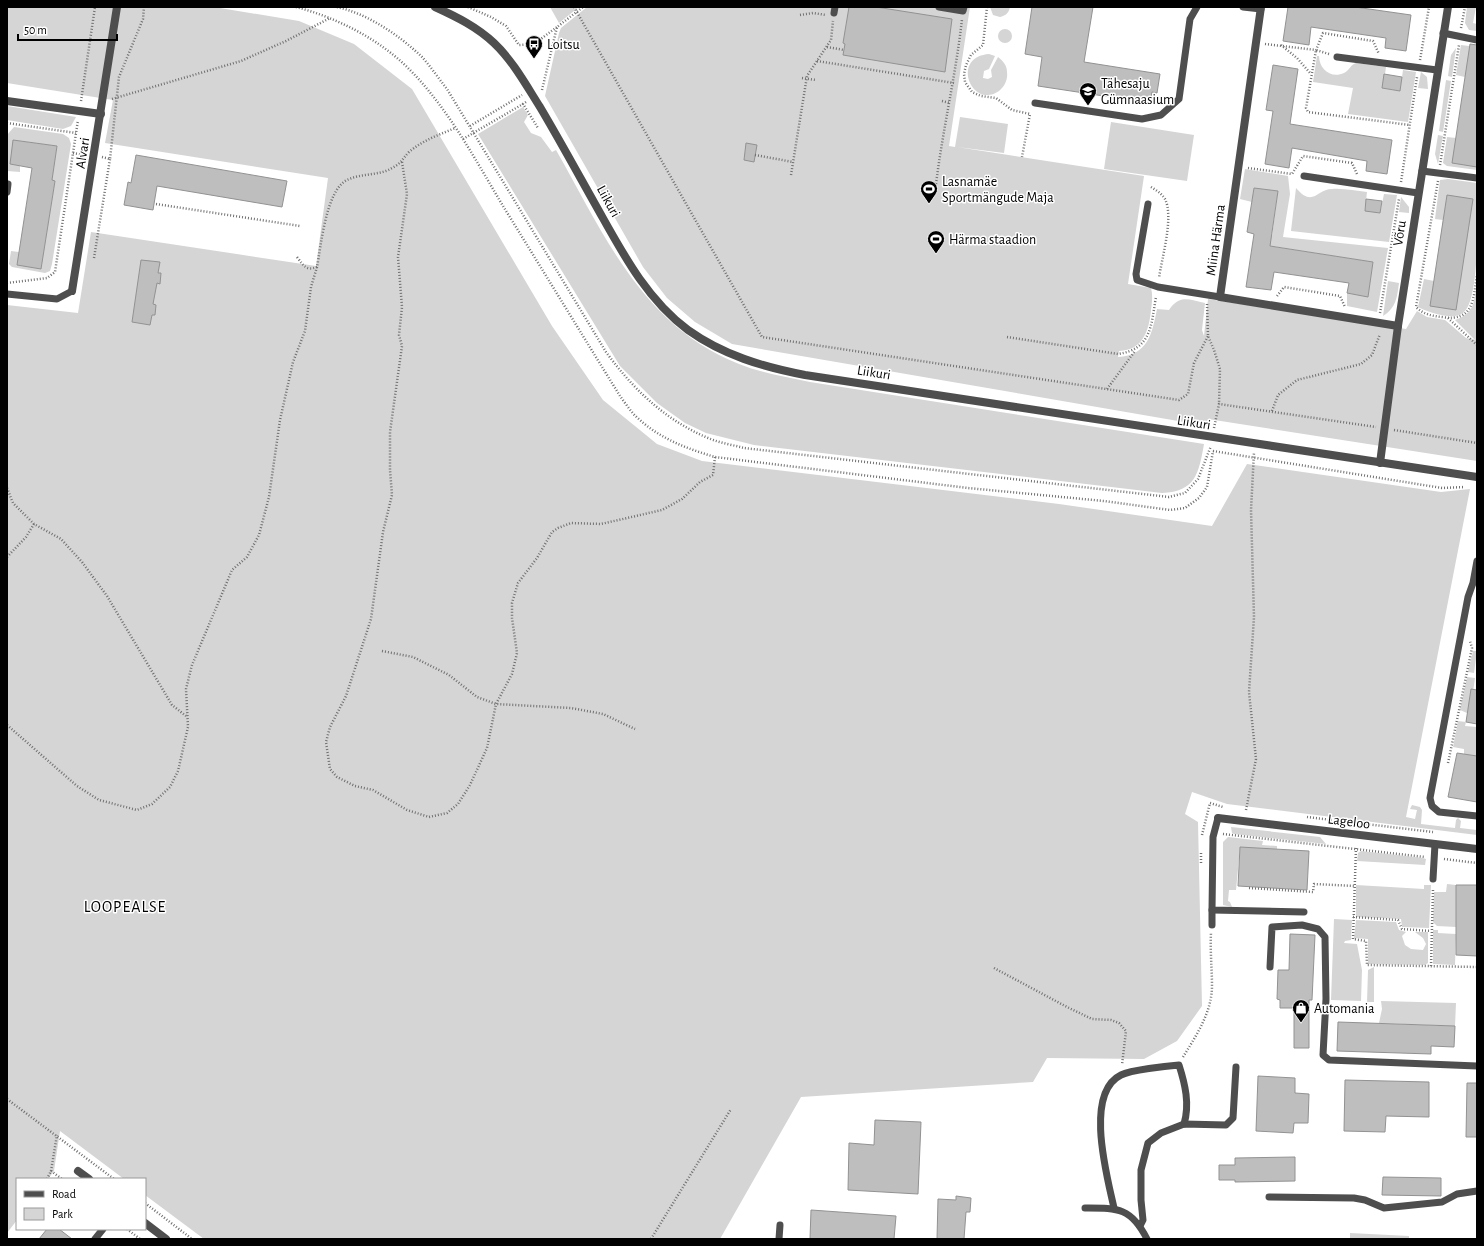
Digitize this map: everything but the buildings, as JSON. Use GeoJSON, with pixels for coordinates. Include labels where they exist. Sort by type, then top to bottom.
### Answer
{"type":"FeatureCollection","features":[{"type":"Feature","properties":{"kind":"street","name":"Alvari"},"geometry":{"type":"LineString","coordinates":[[72,290],[103,103],[117,7]]}},
{"type":"Feature","properties":{"kind":"street","name":"Liikuri"},"geometry":{"type":"LineString","coordinates":[[436,7],[474,26],[507,58],[532,94],[625,258],[651,294],[687,329],[726,353],[761,365],[805,375],[1477,477]]}},
{"type":"Feature","properties":{"kind":"street","name":"Võru"},"geometry":{"type":"LineString","coordinates":[[1380,463],[1398,326],[1448,7]]}},
{"type":"Feature","properties":{"kind":"street","name":"Miina Härma"},"geometry":{"type":"LineString","coordinates":[[1261,8],[1220,297],[1398,326]]}},
{"type":"Feature","properties":{"kind":"street"},"geometry":{"type":"LineString","coordinates":[[7,101],[101,114]]}},
{"type":"Feature","properties":{"kind":"street","name":"Lageloo"},"geometry":{"type":"LineString","coordinates":[[1218,818],[1477,849]]}},
{"type":"Feature","properties":{"kind":"street"},"geometry":{"type":"LineString","coordinates":[[78,1171],[88,1178]]}},
{"type":"Feature","properties":{"kind":"street"},"geometry":{"type":"LineString","coordinates":[[146,1223],[166,1239]]}},
{"type":"Feature","properties":{"kind":"lane"},"geometry":{"type":"LineString","coordinates":[[939,7],[964,9]]}},
{"type":"Feature","properties":{"kind":"lane"},"geometry":{"type":"LineString","coordinates":[[1035,104],[1142,119],[1162,115],[1179,99],[1190,19],[1197,7]]}},
{"type":"Feature","properties":{"kind":"lane"},"geometry":{"type":"LineString","coordinates":[[1243,7],[1261,8]]}},
{"type":"Feature","properties":{"kind":"lane"},"geometry":{"type":"LineString","coordinates":[[1443,33],[1477,40]]}},
{"type":"Feature","properties":{"kind":"lane"},"geometry":{"type":"LineString","coordinates":[[1337,57],[1437,70]]}},
{"type":"Feature","properties":{"kind":"lane"},"geometry":{"type":"LineString","coordinates":[[1422,171],[1477,178]]}},
{"type":"Feature","properties":{"kind":"lane"},"geometry":{"type":"LineString","coordinates":[[1304,176],[1418,193]]}},
{"type":"Feature","properties":{"kind":"lane"},"geometry":{"type":"LineString","coordinates":[[1148,204],[1136,274],[1137,280],[1158,286],[1207,296],[1220,297]]}},
{"type":"Feature","properties":{"kind":"lane"},"geometry":{"type":"LineString","coordinates":[[7,294],[57,300],[72,290]]}},
{"type":"Feature","properties":{"kind":"lane"},"geometry":{"type":"LineString","coordinates":[[1477,561],[1430,798],[1432,806],[1439,812],[1477,816]]}},
{"type":"Feature","properties":{"kind":"lane"},"geometry":{"type":"LineString","coordinates":[[1212,925],[1214,833],[1218,818]]}},
{"type":"Feature","properties":{"kind":"lane"},"geometry":{"type":"LineString","coordinates":[[1433,879],[1435,844]]}},
{"type":"Feature","properties":{"kind":"lane"},"geometry":{"type":"LineString","coordinates":[[1212,910],[1304,912]]}},
{"type":"Feature","properties":{"kind":"lane"},"geometry":{"type":"LineString","coordinates":[[1270,967],[1272,927],[1302,925],[1318,929],[1325,937],[1326,999],[1323,1055],[1329,1060],[1477,1066]]}},
{"type":"Feature","properties":{"kind":"lane"},"geometry":{"type":"LineString","coordinates":[[1114,1208],[1102,1155],[1101,1114],[1106,1088],[1121,1074],[1179,1065],[1185,1083],[1187,1112],[1184,1124]]}},
{"type":"Feature","properties":{"kind":"lane"},"geometry":{"type":"LineString","coordinates":[[1140,1226],[1143,1220],[1141,1170],[1148,1143],[1161,1132],[1184,1124],[1226,1125],[1233,1118],[1236,1067]]}},
{"type":"Feature","properties":{"kind":"lane"},"geometry":{"type":"LineString","coordinates":[[1269,1197],[1354,1198],[1365,1200],[1384,1208],[1442,1202],[1457,1194],[1477,1192]]}},
{"type":"Feature","properties":{"kind":"lane"},"geometry":{"type":"LineString","coordinates":[[1085,1208],[1114,1208],[1130,1216],[1140,1226],[1147,1239]]}},
{"type":"Feature","properties":{"kind":"lane"},"geometry":{"type":"LineString","coordinates":[[779,1239],[780,1225]]}},
{"type":"Feature","properties":{"kind":"lane"},"geometry":{"type":"LineString","coordinates":[[95,1239],[101,1230]]}},
{"type":"Feature","properties":{"kind":"path"},"geometry":{"type":"LineString","coordinates":[[7,283],[47,278],[55,272],[95,7]]}},
{"type":"Feature","properties":{"kind":"path"},"geometry":{"type":"LineString","coordinates":[[94,258],[110,159],[119,77],[143,19],[144,7]]}},
{"type":"Feature","properties":{"kind":"path"},"geometry":{"type":"LineString","coordinates":[[337,7],[367,18],[390,31],[422,58],[447,89],[606,352],[622,374],[659,410],[679,424],[710,439],[744,448],[1169,497],[1185,493],[1198,479],[1212,451]]}},
{"type":"Feature","properties":{"kind":"path"},"geometry":{"type":"LineString","coordinates":[[468,7],[491,17],[506,26],[519,45],[534,44],[583,7]]}},
{"type":"Feature","properties":{"kind":"path"},"geometry":{"type":"LineString","coordinates":[[574,7],[762,337],[1179,400],[1188,394],[1194,364],[1208,336]]}},
{"type":"Feature","properties":{"kind":"path"},"geometry":{"type":"LineString","coordinates":[[987,7],[982,45],[971,55],[966,65],[964,74],[965,82],[972,92],[981,96],[996,98],[1012,110],[1030,114],[1022,157]]}},
{"type":"Feature","properties":{"kind":"path"},"geometry":{"type":"LineString","coordinates":[[1465,7],[1416,308],[1429,315],[1448,318],[1456,318],[1464,315],[1472,306],[1477,275]]}},
{"type":"Feature","properties":{"kind":"path"},"geometry":{"type":"LineString","coordinates":[[936,184],[940,151],[954,83],[964,9]]}},
{"type":"Feature","properties":{"kind":"path"},"geometry":{"type":"LineString","coordinates":[[792,175],[806,79],[831,40],[835,12],[800,15]]}},
{"type":"Feature","properties":{"kind":"path"},"geometry":{"type":"LineString","coordinates":[[103,103],[116,97],[241,61],[286,41],[330,18]]}},
{"type":"Feature","properties":{"kind":"path"},"geometry":{"type":"LineString","coordinates":[[470,126],[532,94],[542,93],[557,27]]}},
{"type":"Feature","properties":{"kind":"path"},"geometry":{"type":"LineString","coordinates":[[1386,55],[1379,54],[1373,41],[1323,33],[1316,50],[1306,108],[1308,112],[1410,125]]}},
{"type":"Feature","properties":{"kind":"path"},"geometry":{"type":"LineString","coordinates":[[1264,52],[1266,37]]}},
{"type":"Feature","properties":{"kind":"path"},"geometry":{"type":"LineString","coordinates":[[1265,44],[1316,50],[1337,57]]}},
{"type":"Feature","properties":{"kind":"path"},"geometry":{"type":"LineString","coordinates":[[1280,45],[1297,58],[1311,74]]}},
{"type":"Feature","properties":{"kind":"path"},"geometry":{"type":"LineString","coordinates":[[827,47],[844,50]]}},
{"type":"Feature","properties":{"kind":"path"},"geometry":{"type":"LineString","coordinates":[[1413,59],[1420,60]]}},
{"type":"Feature","properties":{"kind":"path"},"geometry":{"type":"LineString","coordinates":[[817,61],[954,83]]}},
{"type":"Feature","properties":{"kind":"path"},"geometry":{"type":"LineString","coordinates":[[802,78],[816,80]]}},
{"type":"Feature","properties":{"kind":"path"},"geometry":{"type":"LineString","coordinates":[[463,139],[523,104],[544,81]]}},
{"type":"Feature","properties":{"kind":"path"},"geometry":{"type":"LineString","coordinates":[[942,102],[950,103]]}},
{"type":"Feature","properties":{"kind":"path"},"geometry":{"type":"LineString","coordinates":[[523,104],[540,131]]}},
{"type":"Feature","properties":{"kind":"path"},"geometry":{"type":"LineString","coordinates":[[7,123],[76,133]]}},
{"type":"Feature","properties":{"kind":"path"},"geometry":{"type":"LineString","coordinates":[[7,725],[82,789],[99,800],[137,810],[152,804],[170,787],[178,771],[188,727],[186,716],[186,689],[192,665],[232,570],[247,557],[259,535],[269,496],[280,420],[293,362],[305,331],[311,287],[317,267],[327,215],[336,192],[346,180],[390,170],[402,162],[409,153],[426,140],[455,128]]}},
{"type":"Feature","properties":{"kind":"path"},"geometry":{"type":"LineString","coordinates":[[73,153],[110,159]]}},
{"type":"Feature","properties":{"kind":"path"},"geometry":{"type":"LineString","coordinates":[[755,155],[793,162]]}},
{"type":"Feature","properties":{"kind":"path"},"geometry":{"type":"LineString","coordinates":[[402,162],[407,194],[398,257],[402,307],[399,335],[402,346],[390,432],[390,470],[392,494],[383,532],[370,620],[346,696],[330,727],[326,742],[330,769],[337,777],[354,786],[373,790],[407,810],[429,817],[447,813],[458,804],[470,785],[484,754],[496,704],[512,674],[517,653],[512,618],[512,603],[518,583],[537,558],[552,532],[558,528],[571,524],[602,524],[662,510],[682,499],[700,482],[713,475],[714,457]]}},
{"type":"Feature","properties":{"kind":"path"},"geometry":{"type":"LineString","coordinates":[[1107,389],[1135,350],[1145,342],[1149,333],[1169,215],[1164,197],[1151,187]]}},
{"type":"Feature","properties":{"kind":"path"},"geometry":{"type":"LineString","coordinates":[[156,204],[300,226]]}},
{"type":"Feature","properties":{"kind":"path"},"geometry":{"type":"LineString","coordinates":[[297,257],[305,268],[310,270],[317,267]]}},
{"type":"Feature","properties":{"kind":"path"},"geometry":{"type":"LineString","coordinates":[[1271,295],[1278,296],[1284,287],[1340,296]]}},
{"type":"Feature","properties":{"kind":"path"},"geometry":{"type":"LineString","coordinates":[[1132,505],[1170,510],[1185,508],[1200,498],[1207,487],[1219,404],[1220,369],[1208,336],[1207,296]]}},
{"type":"Feature","properties":{"kind":"path"},"geometry":{"type":"LineString","coordinates":[[1272,412],[1278,395],[1297,380],[1361,364],[1372,355],[1379,339],[1382,324],[1380,314]]}},
{"type":"Feature","properties":{"kind":"path"},"geometry":{"type":"LineString","coordinates":[[1448,318],[1477,345]]}},
{"type":"Feature","properties":{"kind":"path"},"geometry":{"type":"LineString","coordinates":[[1007,337],[1118,354],[1135,350]]}},
{"type":"Feature","properties":{"kind":"path"},"geometry":{"type":"LineString","coordinates":[[1219,404],[1477,443]]}},
{"type":"Feature","properties":{"kind":"path"},"geometry":{"type":"LineString","coordinates":[[1246,810],[1256,759],[1249,692],[1254,617],[1251,510],[1255,444]]}},
{"type":"Feature","properties":{"kind":"path"},"geometry":{"type":"LineString","coordinates":[[1212,451],[1442,488],[1469,487]]}},
{"type":"Feature","properties":{"kind":"path"},"geometry":{"type":"LineString","coordinates":[[7,488],[13,503],[34,524],[61,539],[82,562],[107,596],[172,705],[186,716]]}},
{"type":"Feature","properties":{"kind":"path"},"geometry":{"type":"LineString","coordinates":[[7,557],[26,537],[34,524]]}},
{"type":"Feature","properties":{"kind":"path"},"geometry":{"type":"LineString","coordinates":[[1447,770],[1472,648],[1470,637]]}},
{"type":"Feature","properties":{"kind":"path"},"geometry":{"type":"LineString","coordinates":[[382,651],[413,657],[449,675],[477,697],[496,704],[571,708],[603,714],[635,729]]}},
{"type":"Feature","properties":{"kind":"path"},"geometry":{"type":"LineString","coordinates":[[1203,830],[1214,833],[1477,863]]}},
{"type":"Feature","properties":{"kind":"path"},"geometry":{"type":"LineString","coordinates":[[1356,848],[1352,939],[1366,941],[1367,965],[1477,967]]}},
{"type":"Feature","properties":{"kind":"path"},"geometry":{"type":"LineString","coordinates":[[1431,966],[1433,879]]}},
{"type":"Feature","properties":{"kind":"path"},"geometry":{"type":"LineString","coordinates":[[1249,888],[1313,892],[1314,884],[1354,886]]}},
{"type":"Feature","properties":{"kind":"path"},"geometry":{"type":"LineString","coordinates":[[1353,917],[1398,920],[1402,929],[1431,930]]}},
{"type":"Feature","properties":{"kind":"path"},"geometry":{"type":"LineString","coordinates":[[1179,1065],[1202,1027],[1208,1008],[1212,988],[1209,948],[1212,925]]}},
{"type":"Feature","properties":{"kind":"path"},"geometry":{"type":"LineString","coordinates":[[994,968],[1092,1019],[1111,1020],[1119,1023],[1126,1031],[1121,1074]]}},
{"type":"Feature","properties":{"kind":"path"},"geometry":{"type":"LineString","coordinates":[[7,1099],[113,1178]]}},
{"type":"Feature","properties":{"kind":"path"},"geometry":{"type":"LineString","coordinates":[[651,1239],[731,1109]]}},
{"type":"Feature","properties":{"kind":"path"},"geometry":{"type":"LineString","coordinates":[[48,1178],[51,1171],[53,1151],[57,1135]]}},
{"type":"Feature","properties":{"kind":"path"},"geometry":{"type":"LineString","coordinates":[[51,1171],[61,1178]]}},
{"type":"Feature","properties":{"kind":"path"},"geometry":{"type":"LineString","coordinates":[[146,1204],[192,1239]]}},
{"type":"Feature","properties":{"kind":"path"},"geometry":{"type":"LineString","coordinates":[[128,1230],[140,1239]]}},
{"type":"Feature","properties":{"kind":"green space"},"geometry":{"type":"Polygon","coordinates":[[[7,7],[214,7],[299,21],[354,44],[412,89],[552,326],[603,400],[657,444],[702,461],[1059,504],[1212,526],[1247,464],[1441,492],[1470,489],[1406,817],[1415,819],[1417,810],[1410,809],[1412,805],[1420,807],[1422,810],[1421,824],[1455,828],[1456,820],[1458,818],[1461,821],[1460,828],[1477,830],[1477,835],[1227,804],[1192,792],[1185,814],[1198,822],[1202,1006],[1177,1041],[1144,1059],[1047,1058],[1033,1082],[801,1097],[720,1239],[204,1239],[146,1196],[146,1178],[123,1178],[60,1131],[54,1171],[49,1178],[16,1178],[16,1221],[7,1233],[7,305],[78,313],[91,232],[316,266],[328,178],[105,143],[113,100],[7,83],[7,7]]]}},
{"type":"Feature","properties":{"kind":"green space"},"geometry":{"type":"Polygon","coordinates":[[[550,7],[579,7],[559,23],[550,7]]]}},
{"type":"Feature","properties":{"kind":"green space"},"geometry":{"type":"Polygon","coordinates":[[[587,7],[970,7],[949,146],[955,147],[960,117],[1008,124],[1004,153],[957,147],[1144,176],[1128,284],[1151,288],[1152,299],[1149,325],[1139,343],[1127,350],[1119,351],[1118,357],[1136,352],[1147,342],[1153,327],[1157,309],[1169,310],[1177,302],[1185,299],[1205,303],[1202,330],[1204,336],[1208,299],[1406,329],[1417,311],[1427,317],[1445,320],[1466,338],[1475,340],[1455,320],[1462,317],[1470,310],[1474,301],[1477,283],[1477,461],[1208,419],[1207,426],[732,344],[695,322],[667,298],[643,267],[545,96],[561,28],[587,7]]]}},
{"type":"Feature","properties":{"kind":"green space"},"geometry":{"type":"Polygon","coordinates":[[[990,7],[1010,7],[1009,11],[1004,16],[1000,17],[993,15],[990,7]]]}},
{"type":"Feature","properties":{"kind":"green space"},"geometry":{"type":"Polygon","coordinates":[[[1467,7],[1476,7],[1473,23],[1477,24],[1477,31],[1469,30],[1465,23],[1467,7]]]}},
{"type":"Feature","properties":{"kind":"green space"},"geometry":{"type":"Polygon","coordinates":[[[1002,29],[1008,29],[1012,33],[1012,39],[1008,43],[1002,43],[998,39],[998,33],[1002,29]]]}},
{"type":"Feature","properties":{"kind":"green space"},"geometry":{"type":"Polygon","coordinates":[[[1461,45],[1477,47],[1465,77],[1456,75],[1461,45]]]}},
{"type":"Feature","properties":{"kind":"green space"},"geometry":{"type":"Polygon","coordinates":[[[1456,48],[1452,77],[1448,76],[1451,55],[1456,48]]]}},
{"type":"Feature","properties":{"kind":"green space"},"geometry":{"type":"Polygon","coordinates":[[[989,54],[995,56],[989,69],[984,71],[983,78],[988,79],[992,77],[991,70],[998,57],[1005,65],[1007,77],[1006,82],[999,91],[989,95],[981,94],[974,88],[969,81],[968,72],[970,64],[977,57],[989,54]]]}},
{"type":"Feature","properties":{"kind":"green space"},"geometry":{"type":"Polygon","coordinates":[[[1317,56],[1319,56],[1323,69],[1330,74],[1335,75],[1344,73],[1356,63],[1386,67],[1383,88],[1400,91],[1403,70],[1416,72],[1408,122],[1348,114],[1353,88],[1313,82],[1317,56]]]}},
{"type":"Feature","properties":{"kind":"green space"},"geometry":{"type":"Polygon","coordinates":[[[1421,72],[1427,77],[1428,89],[1418,88],[1421,72]]]}},
{"type":"Feature","properties":{"kind":"green space"},"geometry":{"type":"Polygon","coordinates":[[[1446,80],[1451,81],[1443,132],[1439,131],[1446,80]]]}},
{"type":"Feature","properties":{"kind":"green space"},"geometry":{"type":"Polygon","coordinates":[[[7,106],[76,117],[71,126],[63,129],[7,120],[7,106]]]}},
{"type":"Feature","properties":{"kind":"green space"},"geometry":{"type":"Polygon","coordinates":[[[523,107],[528,115],[524,122],[531,133],[541,137],[552,152],[556,150],[609,245],[629,274],[651,302],[676,326],[705,347],[739,364],[756,370],[810,382],[1204,444],[1200,463],[1194,479],[1182,489],[1162,493],[754,445],[706,433],[685,423],[657,403],[620,366],[478,134],[523,107]]]}},
{"type":"Feature","properties":{"kind":"green space"},"geometry":{"type":"Polygon","coordinates":[[[1111,122],[1194,135],[1187,181],[1104,169],[1111,122]]]}},
{"type":"Feature","properties":{"kind":"green space"},"geometry":{"type":"Polygon","coordinates":[[[14,127],[63,134],[69,138],[71,144],[52,264],[50,271],[45,273],[12,267],[9,264],[11,251],[19,252],[17,265],[41,268],[55,181],[52,180],[57,146],[14,140],[10,164],[20,166],[20,172],[7,171],[7,135],[14,127]]]}},
{"type":"Feature","properties":{"kind":"green space"},"geometry":{"type":"Polygon","coordinates":[[[1438,135],[1443,136],[1438,164],[1435,154],[1438,135]]]}},
{"type":"Feature","properties":{"kind":"green space"},"geometry":{"type":"Polygon","coordinates":[[[1447,137],[1456,138],[1477,167],[1477,170],[1447,166],[1443,163],[1447,137]]]}},
{"type":"Feature","properties":{"kind":"green space"},"geometry":{"type":"Polygon","coordinates":[[[1245,169],[1288,176],[1290,194],[1283,237],[1388,248],[1377,312],[1347,306],[1347,293],[1368,296],[1373,262],[1265,245],[1272,236],[1278,191],[1254,188],[1252,202],[1240,199],[1245,169]]]}},
{"type":"Feature","properties":{"kind":"green space"},"geometry":{"type":"Polygon","coordinates":[[[1448,179],[1477,183],[1477,252],[1473,291],[1469,305],[1463,313],[1453,316],[1434,313],[1418,307],[1424,279],[1434,281],[1443,220],[1435,219],[1440,180],[1448,179]]]}},
{"type":"Feature","properties":{"kind":"green space"},"geometry":{"type":"Polygon","coordinates":[[[1296,188],[1307,197],[1315,196],[1332,189],[1367,192],[1365,210],[1380,213],[1384,194],[1397,195],[1389,242],[1291,231],[1296,188]]]}},
{"type":"Feature","properties":{"kind":"green space"},"geometry":{"type":"Polygon","coordinates":[[[1401,197],[1409,207],[1409,213],[1399,212],[1401,197]]]}},
{"type":"Feature","properties":{"kind":"green space"},"geometry":{"type":"Polygon","coordinates":[[[1388,281],[1399,283],[1395,302],[1391,310],[1383,316],[1388,281]]]}},
{"type":"Feature","properties":{"kind":"green space"},"geometry":{"type":"Polygon","coordinates":[[[1473,651],[1477,651],[1474,673],[1468,672],[1473,651]]]}},
{"type":"Feature","properties":{"kind":"green space"},"geometry":{"type":"Polygon","coordinates":[[[1467,677],[1475,678],[1472,699],[1470,699],[1467,713],[1460,710],[1467,677]]]}},
{"type":"Feature","properties":{"kind":"green space"},"geometry":{"type":"Polygon","coordinates":[[[1458,721],[1466,722],[1465,726],[1477,727],[1477,756],[1464,754],[1464,749],[1453,747],[1458,721]]]}},
{"type":"Feature","properties":{"kind":"green space"},"geometry":{"type":"Polygon","coordinates":[[[1231,827],[1320,837],[1326,844],[1234,834],[1232,833],[1231,827]]]}},
{"type":"Feature","properties":{"kind":"green space"},"geometry":{"type":"Polygon","coordinates":[[[1228,837],[1263,841],[1262,845],[1277,846],[1277,849],[1240,848],[1236,890],[1229,890],[1228,901],[1232,907],[1223,905],[1223,842],[1228,837]]]}},
{"type":"Feature","properties":{"kind":"green space"},"geometry":{"type":"Polygon","coordinates":[[[1361,851],[1423,858],[1426,859],[1425,865],[1357,861],[1358,853],[1361,851]]]}},
{"type":"Feature","properties":{"kind":"green space"},"geometry":{"type":"Polygon","coordinates":[[[1447,884],[1456,885],[1456,927],[1437,926],[1433,922],[1434,892],[1446,892],[1447,884]]]}},
{"type":"Feature","properties":{"kind":"green space"},"geometry":{"type":"Polygon","coordinates":[[[1356,885],[1424,889],[1424,885],[1431,885],[1429,928],[1402,927],[1401,919],[1356,917],[1356,885]]]}},
{"type":"Feature","properties":{"kind":"green space"},"geometry":{"type":"Polygon","coordinates":[[[1334,919],[1352,920],[1351,940],[1345,941],[1344,943],[1357,944],[1362,970],[1361,1001],[1331,1000],[1334,919]]]}},
{"type":"Feature","properties":{"kind":"green space"},"geometry":{"type":"Polygon","coordinates":[[[1356,920],[1396,922],[1399,930],[1406,932],[1402,936],[1405,945],[1411,949],[1423,950],[1426,944],[1423,938],[1415,932],[1428,932],[1428,963],[1425,965],[1368,964],[1368,939],[1354,938],[1356,920]]]}},
{"type":"Feature","properties":{"kind":"green space"},"geometry":{"type":"Polygon","coordinates":[[[1433,930],[1438,930],[1438,933],[1456,934],[1455,965],[1433,964],[1433,930]]]}},
{"type":"Feature","properties":{"kind":"green space"},"geometry":{"type":"Polygon","coordinates":[[[1374,967],[1374,1002],[1367,1002],[1368,970],[1374,967]]]}},
{"type":"Feature","properties":{"kind":"green space"},"geometry":{"type":"Polygon","coordinates":[[[1381,1001],[1456,1003],[1455,1026],[1379,1023],[1382,1009],[1381,1001]]]}},
{"type":"Feature","properties":{"kind":"green space"},"geometry":{"type":"Polygon","coordinates":[[[1350,1233],[1409,1236],[1409,1239],[1350,1239],[1350,1233]]]}},
{"type":"Feature","properties":{"kind":"place","name":"Loitsu"},"geometry":{"type":"Point","coordinates":[534,59]}},
{"type":"Feature","properties":{"kind":"place","name":"Tähesaju Gümnaasium"},"geometry":{"type":"Point","coordinates":[1088,106]}},
{"type":"Feature","properties":{"kind":"place","name":"Lasnamäe Sportmängude Maja"},"geometry":{"type":"Point","coordinates":[929,204]}},
{"type":"Feature","properties":{"kind":"place","name":"Härma staadion"},"geometry":{"type":"Point","coordinates":[936,254]}},
{"type":"Feature","properties":{"kind":"place","name":"Automania"},"geometry":{"type":"Point","coordinates":[1301,1023]}},
{"type":"Feature","properties":{"kind":"district","name":"LOOPEALSE"},"geometry":{"type":"Point","coordinates":[125,906]}}]}
